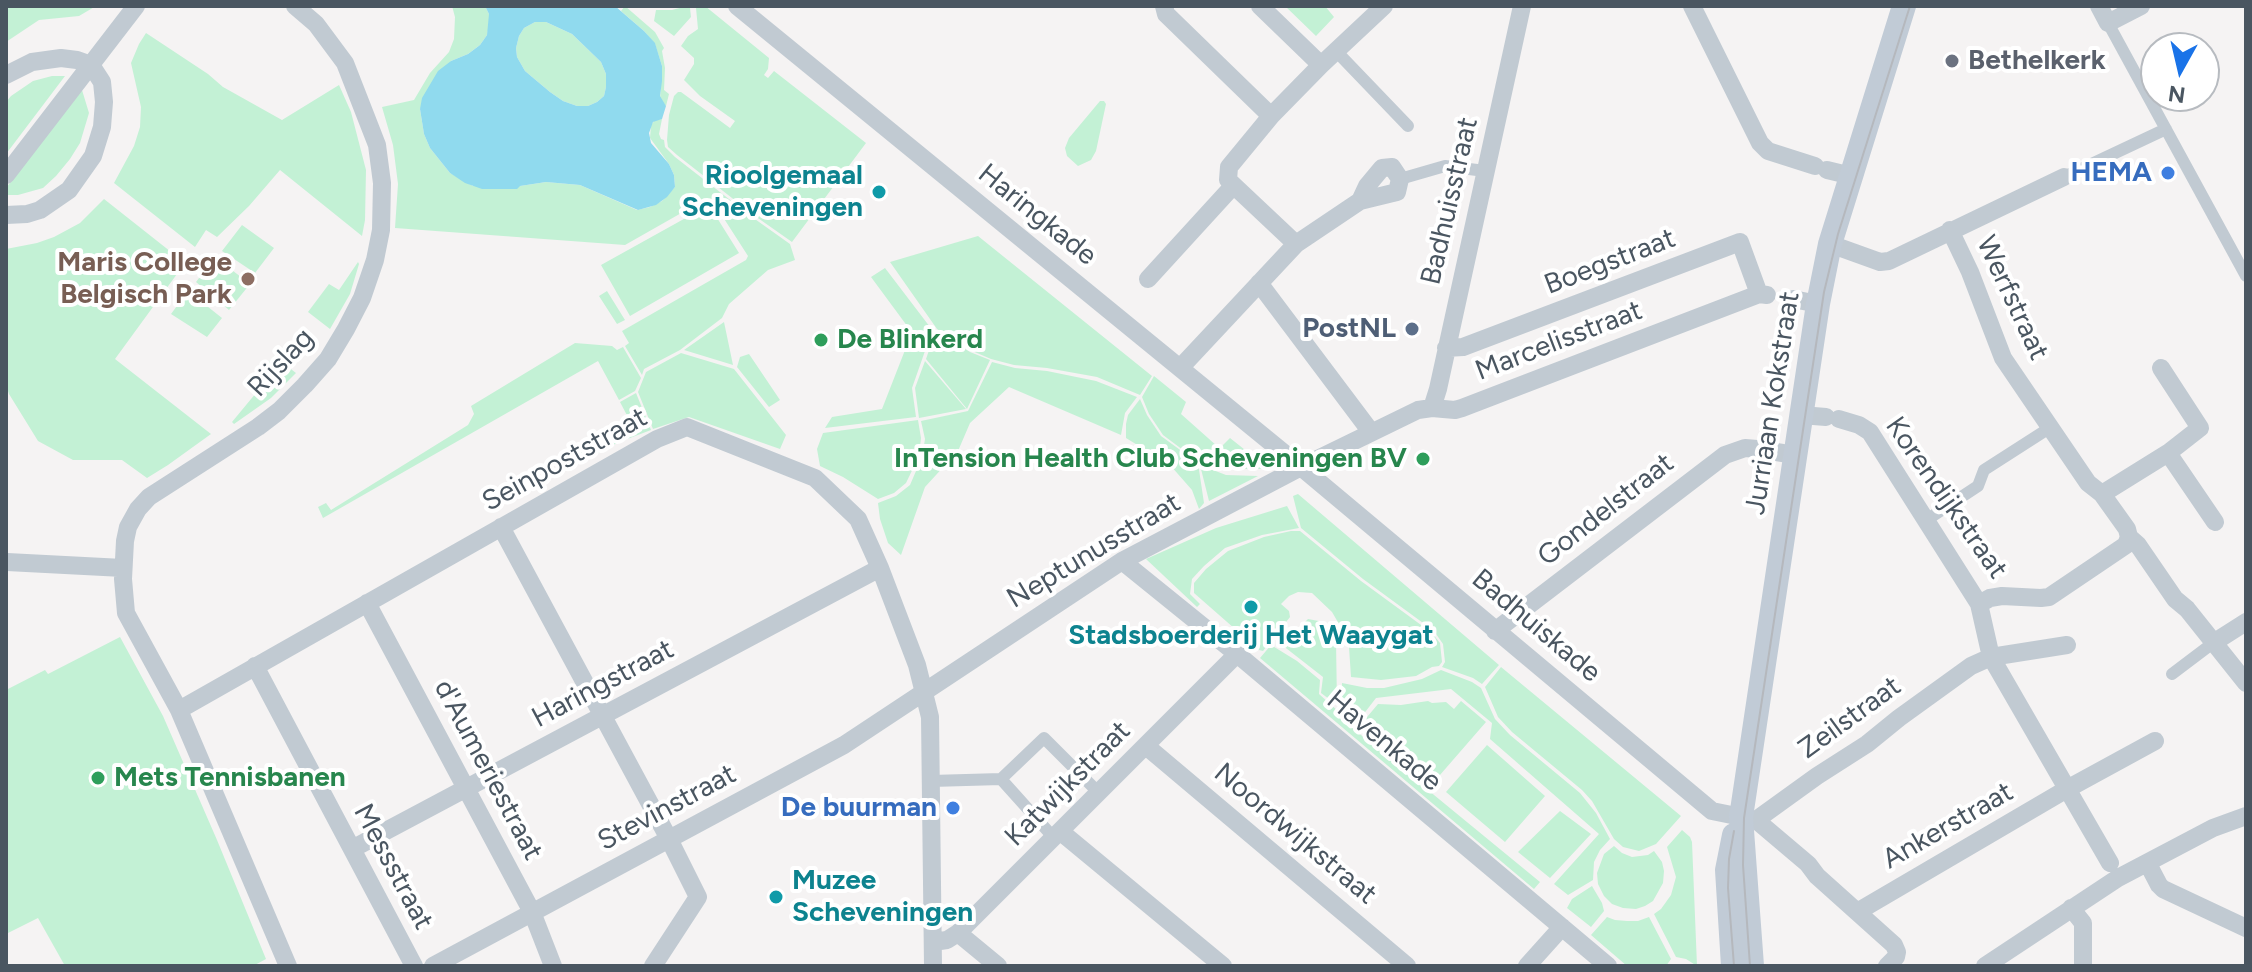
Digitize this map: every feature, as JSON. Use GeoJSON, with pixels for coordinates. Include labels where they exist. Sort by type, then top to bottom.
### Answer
{"type":"FeatureCollection","features":[{"type":"Feature","properties":{"kind":"main road","name":"Jurriaan Kokstraat"},"geometry":{"type":"LineString","coordinates":[[1748,819],[1795,455],[1818,304],[1830,244],[1904,6]]}},
{"type":"Feature","properties":{"kind":"main road"},"geometry":{"type":"LineString","coordinates":[[1733,966],[1727,870],[1732,842],[1748,819]]}},
{"type":"Feature","properties":{"kind":"main road"},"geometry":{"type":"LineString","coordinates":[[1748,819],[1752,966]]}},
{"type":"Feature","properties":{"kind":"street"},"geometry":{"type":"LineString","coordinates":[[6,175],[136,6]]}},
{"type":"Feature","properties":{"kind":"street","name":"Rijslag"},"geometry":{"type":"LineString","coordinates":[[288,966],[179,710],[126,613],[123,568],[128,527],[149,497],[279,411],[328,359],[362,298],[375,260],[381,230],[382,183],[377,145],[345,63],[316,24],[295,6]]}},
{"type":"Feature","properties":{"kind":"street","name":"Haringkade"},"geometry":{"type":"LineString","coordinates":[[737,6],[1301,467]]}},
{"type":"Feature","properties":{"kind":"street"},"geometry":{"type":"LineString","coordinates":[[1164,6],[1166,14],[1271,116]]}},
{"type":"Feature","properties":{"kind":"street"},"geometry":{"type":"LineString","coordinates":[[1260,6],[1321,65]]}},
{"type":"Feature","properties":{"kind":"street"},"geometry":{"type":"LineString","coordinates":[[1296,244],[1233,186],[1228,180],[1229,167],[1271,116],[1384,6]]}},
{"type":"Feature","properties":{"kind":"street","name":"Badhuisstraat"},"geometry":{"type":"LineString","coordinates":[[1432,408],[1522,6]]}},
{"type":"Feature","properties":{"kind":"street"},"geometry":{"type":"LineString","coordinates":[[1692,6],[1760,143],[1768,151],[1852,176]]}},
{"type":"Feature","properties":{"kind":"street"},"geometry":{"type":"LineString","coordinates":[[2099,6],[2246,276]]}},
{"type":"Feature","properties":{"kind":"street"},"geometry":{"type":"LineString","coordinates":[[2108,23],[2141,6]]}},
{"type":"Feature","properties":{"kind":"street"},"geometry":{"type":"LineString","coordinates":[[1336,51],[1408,126]]}},
{"type":"Feature","properties":{"kind":"street"},"geometry":{"type":"LineString","coordinates":[[6,75],[45,59],[77,60],[91,65],[102,82],[104,102],[102,127],[93,156],[69,190],[55,202],[27,214],[6,215]]}},
{"type":"Feature","properties":{"kind":"street"},"geometry":{"type":"LineString","coordinates":[[1830,244],[1884,263],[2166,129]]}},
{"type":"Feature","properties":{"kind":"street"},"geometry":{"type":"LineString","coordinates":[[1180,368],[1296,244],[1360,201],[1367,186],[1382,168],[1392,167],[1400,179],[1445,166],[1485,171]]}},
{"type":"Feature","properties":{"kind":"street"},"geometry":{"type":"LineString","coordinates":[[1148,279],[1233,186]]}},
{"type":"Feature","properties":{"kind":"street","name":"Werfstraat"},"geometry":{"type":"LineString","coordinates":[[1950,230],[1970,272],[2003,358],[2088,483],[2102,494],[2175,599],[2187,609],[2246,683]]}},
{"type":"Feature","properties":{"kind":"street","name":"Boegstraat"},"geometry":{"type":"LineString","coordinates":[[1446,348],[1463,347],[1740,242],[1763,295]]}},
{"type":"Feature","properties":{"kind":"street"},"geometry":{"type":"LineString","coordinates":[[1259,283],[1371,432]]}},
{"type":"Feature","properties":{"kind":"street","name":"Marcelisstraat"},"geometry":{"type":"LineString","coordinates":[[1301,467],[1418,410],[1462,408],[1763,295]]}},
{"type":"Feature","properties":{"kind":"street"},"geometry":{"type":"LineString","coordinates":[[1793,299],[1818,304]]}},
{"type":"Feature","properties":{"kind":"street"},"geometry":{"type":"LineString","coordinates":[[2102,494],[2168,453],[2200,428],[2161,368]]}},
{"type":"Feature","properties":{"kind":"street","name":"Korendijkstraat"},"geometry":{"type":"LineString","coordinates":[[1801,415],[1832,418],[1859,425],[1870,432],[1979,604],[2002,596],[2049,597],[2126,545],[2129,537]]}},
{"type":"Feature","properties":{"kind":"street","name":"Seinpoststraat"},"geometry":{"type":"LineString","coordinates":[[179,710],[657,439],[687,427],[815,478],[858,519],[917,665],[930,717],[933,966]]}},
{"type":"Feature","properties":{"kind":"street"},"geometry":{"type":"LineString","coordinates":[[1925,521],[1978,486],[1984,470],[2051,427]]}},
{"type":"Feature","properties":{"kind":"street","name":"Gondelstraat"},"geometry":{"type":"LineString","coordinates":[[1495,631],[1725,455],[1745,448],[1795,455]]}},
{"type":"Feature","properties":{"kind":"street"},"geometry":{"type":"LineString","coordinates":[[2168,453],[2215,522]]}},
{"type":"Feature","properties":{"kind":"street","name":"Neptunusstraat"},"geometry":{"type":"LineString","coordinates":[[924,693],[1122,561],[1301,467]]}},
{"type":"Feature","properties":{"kind":"street","name":"Badhuiskade"},"geometry":{"type":"LineString","coordinates":[[1301,467],[1712,811],[1748,819]]}},
{"type":"Feature","properties":{"kind":"street"},"geometry":{"type":"LineString","coordinates":[[501,527],[698,897],[653,966]]}},
{"type":"Feature","properties":{"kind":"street","name":"Havenkade"},"geometry":{"type":"LineString","coordinates":[[1122,561],[1608,966]]}},
{"type":"Feature","properties":{"kind":"street"},"geometry":{"type":"LineString","coordinates":[[6,562],[123,568]]}},
{"type":"Feature","properties":{"kind":"street","name":"Haringstraat"},"geometry":{"type":"LineString","coordinates":[[352,849],[880,568]]}},
{"type":"Feature","properties":{"kind":"street","name":"d'Aumeriestraat"},"geometry":{"type":"LineString","coordinates":[[367,603],[532,912],[553,966]]}},
{"type":"Feature","properties":{"kind":"street"},"geometry":{"type":"LineString","coordinates":[[1979,604],[1991,657],[2110,863]]}},
{"type":"Feature","properties":{"kind":"street"},"geometry":{"type":"LineString","coordinates":[[2172,674],[2246,622]]}},
{"type":"Feature","properties":{"kind":"street","name":"Zeilstraat"},"geometry":{"type":"LineString","coordinates":[[1748,819],[1867,744],[1971,666],[1991,657],[2067,645]]}},
{"type":"Feature","properties":{"kind":"street","name":"Katwijkstraat"},"geometry":{"type":"LineString","coordinates":[[933,942],[947,940],[958,933],[1237,654]]}},
{"type":"Feature","properties":{"kind":"street","name":"Messstraat"},"geometry":{"type":"LineString","coordinates":[[255,666],[414,966]]}},
{"type":"Feature","properties":{"kind":"street","name":"Stevinstraat"},"geometry":{"type":"LineString","coordinates":[[433,966],[844,745],[924,693]]}},
{"type":"Feature","properties":{"kind":"street"},"geometry":{"type":"LineString","coordinates":[[931,781],[1001,779],[1044,738],[1099,793]]}},
{"type":"Feature","properties":{"kind":"street"},"geometry":{"type":"LineString","coordinates":[[2067,789],[2155,741]]}},
{"type":"Feature","properties":{"kind":"street","name":"Noordwijkstraat"},"geometry":{"type":"LineString","coordinates":[[1146,746],[1407,966]]}},
{"type":"Feature","properties":{"kind":"street"},"geometry":{"type":"LineString","coordinates":[[1001,779],[1058,835],[1223,966]]}},
{"type":"Feature","properties":{"kind":"street","name":"Ankerstraat"},"geometry":{"type":"LineString","coordinates":[[1857,912],[2067,789]]}},
{"type":"Feature","properties":{"kind":"street"},"geometry":{"type":"LineString","coordinates":[[1985,966],[2118,878],[2213,828],[2246,816]]}},
{"type":"Feature","properties":{"kind":"street"},"geometry":{"type":"LineString","coordinates":[[1748,819],[1808,864],[1817,876],[1897,949],[1896,957],[1887,966]]}},
{"type":"Feature","properties":{"kind":"street"},"geometry":{"type":"LineString","coordinates":[[2148,864],[2163,889],[2246,928]]}},
{"type":"Feature","properties":{"kind":"street"},"geometry":{"type":"LineString","coordinates":[[2071,908],[2083,923],[2083,966]]}},
{"type":"Feature","properties":{"kind":"street"},"geometry":{"type":"LineString","coordinates":[[1527,966],[1562,927]]}},
{"type":"Feature","properties":{"kind":"street"},"geometry":{"type":"LineString","coordinates":[[958,933],[998,966]]}},
{"type":"Feature","properties":{"kind":"green space"},"geometry":{"type":"Polygon","coordinates":[[[6,6],[96,6],[79,16],[39,20],[6,42],[6,6]]]}},
{"type":"Feature","properties":{"kind":"green space"},"geometry":{"type":"Polygon","coordinates":[[[452,6],[485,6],[489,26],[480,45],[451,61],[420,109],[430,148],[450,173],[473,186],[520,186],[546,182],[580,185],[637,210],[650,207],[662,201],[675,187],[669,164],[650,138],[651,125],[655,120],[662,119],[659,134],[665,147],[790,244],[795,260],[768,270],[729,304],[722,318],[680,350],[644,369],[642,375],[625,346],[629,343],[622,331],[746,260],[748,256],[712,200],[706,199],[625,245],[395,228],[398,184],[393,145],[382,107],[414,100],[430,73],[449,52],[454,39],[452,6]]]}},
{"type":"Feature","properties":{"kind":"green space"},"geometry":{"type":"Polygon","coordinates":[[[625,6],[655,32],[664,48],[664,90],[669,94],[666,106],[660,99],[662,66],[655,44],[621,11],[625,6]]]}},
{"type":"Feature","properties":{"kind":"green space"},"geometry":{"type":"Polygon","coordinates":[[[687,6],[691,17],[674,36],[654,21],[656,10],[687,6]]]}},
{"type":"Feature","properties":{"kind":"green space"},"geometry":{"type":"Polygon","coordinates":[[[705,6],[769,58],[764,75],[768,78],[774,71],[866,143],[792,242],[668,147],[669,115],[678,92],[730,128],[735,121],[700,96],[684,80],[694,64],[694,58],[681,46],[698,29],[696,8],[705,6]]]}},
{"type":"Feature","properties":{"kind":"green space"},"geometry":{"type":"Polygon","coordinates":[[[1285,6],[1325,6],[1334,17],[1316,36],[1285,6]]]}},
{"type":"Feature","properties":{"kind":"green space"},"geometry":{"type":"Polygon","coordinates":[[[535,22],[546,22],[572,34],[601,62],[606,74],[606,87],[604,96],[597,102],[577,106],[563,101],[525,71],[516,48],[524,28],[535,22]]]}},
{"type":"Feature","properties":{"kind":"green space"},"geometry":{"type":"Polygon","coordinates":[[[146,33],[223,87],[282,120],[339,85],[351,112],[366,170],[362,236],[280,170],[217,237],[206,230],[195,247],[114,183],[134,146],[140,127],[141,107],[131,63],[146,33]]]}},
{"type":"Feature","properties":{"kind":"green space"},"geometry":{"type":"Polygon","coordinates":[[[65,76],[6,154],[6,102],[33,81],[65,76]]]}},
{"type":"Feature","properties":{"kind":"green space"},"geometry":{"type":"Polygon","coordinates":[[[82,90],[89,113],[80,143],[70,159],[43,188],[6,195],[6,188],[82,90]]]}},
{"type":"Feature","properties":{"kind":"green space"},"geometry":{"type":"Polygon","coordinates":[[[1100,101],[1106,104],[1096,151],[1091,160],[1078,166],[1067,156],[1065,148],[1069,138],[1100,101]]]}},
{"type":"Feature","properties":{"kind":"green space"},"geometry":{"type":"Polygon","coordinates":[[[104,199],[185,263],[115,359],[211,434],[147,478],[122,460],[73,460],[38,441],[6,385],[6,249],[54,237],[80,223],[104,199]]]}},
{"type":"Feature","properties":{"kind":"green space"},"geometry":{"type":"Polygon","coordinates":[[[709,205],[739,253],[630,316],[601,265],[709,205]]]}},
{"type":"Feature","properties":{"kind":"green space"},"geometry":{"type":"Polygon","coordinates":[[[242,225],[274,248],[255,273],[222,251],[242,225]]]}},
{"type":"Feature","properties":{"kind":"green space"},"geometry":{"type":"Polygon","coordinates":[[[978,236],[1152,376],[1140,395],[1097,377],[991,359],[937,329],[890,262],[978,236]]]}},
{"type":"Feature","properties":{"kind":"green space"},"geometry":{"type":"Polygon","coordinates":[[[215,257],[250,284],[229,310],[196,282],[215,257]]]}},
{"type":"Feature","properties":{"kind":"green space"},"geometry":{"type":"Polygon","coordinates":[[[358,262],[350,294],[330,329],[308,312],[329,284],[339,290],[358,262]]]}},
{"type":"Feature","properties":{"kind":"green space"},"geometry":{"type":"Polygon","coordinates":[[[885,268],[930,327],[916,338],[871,277],[885,268]]]}},
{"type":"Feature","properties":{"kind":"green space"},"geometry":{"type":"Polygon","coordinates":[[[188,291],[222,318],[207,337],[171,314],[188,291]]]}},
{"type":"Feature","properties":{"kind":"green space"},"geometry":{"type":"Polygon","coordinates":[[[607,291],[625,320],[617,324],[599,296],[607,291]]]}},
{"type":"Feature","properties":{"kind":"green space"},"geometry":{"type":"Polygon","coordinates":[[[724,322],[733,365],[684,350],[724,322]]]}},
{"type":"Feature","properties":{"kind":"green space"},"geometry":{"type":"Polygon","coordinates":[[[936,330],[970,352],[990,360],[967,409],[926,359],[936,330]]]}},
{"type":"Feature","properties":{"kind":"green space"},"geometry":{"type":"Polygon","coordinates":[[[575,343],[612,346],[617,350],[623,347],[641,378],[635,391],[619,400],[598,361],[323,518],[318,507],[326,503],[331,510],[468,425],[474,414],[471,406],[575,343]]]}},
{"type":"Feature","properties":{"kind":"green space"},"geometry":{"type":"Polygon","coordinates":[[[918,344],[925,351],[912,388],[916,417],[825,428],[832,417],[882,409],[907,345],[918,344]]]}},
{"type":"Feature","properties":{"kind":"green space"},"geometry":{"type":"Polygon","coordinates":[[[681,353],[734,369],[786,435],[780,449],[689,417],[653,429],[638,392],[646,372],[681,353]]]}},
{"type":"Feature","properties":{"kind":"green space"},"geometry":{"type":"Polygon","coordinates":[[[749,354],[780,400],[769,407],[737,367],[740,357],[749,354]]]}},
{"type":"Feature","properties":{"kind":"green space"},"geometry":{"type":"Polygon","coordinates":[[[274,356],[296,373],[271,398],[234,424],[232,422],[256,393],[249,387],[274,356]]]}},
{"type":"Feature","properties":{"kind":"green space"},"geometry":{"type":"Polygon","coordinates":[[[925,361],[966,409],[919,418],[915,388],[925,361]]]}},
{"type":"Feature","properties":{"kind":"green space"},"geometry":{"type":"Polygon","coordinates":[[[992,362],[1096,381],[1137,397],[1125,413],[1121,435],[1009,387],[970,423],[958,451],[925,487],[901,555],[888,543],[878,503],[896,496],[910,485],[922,457],[925,439],[921,421],[968,411],[992,362]]]}},
{"type":"Feature","properties":{"kind":"green space"},"geometry":{"type":"Polygon","coordinates":[[[1154,376],[1186,402],[1181,414],[1217,446],[1222,446],[1230,438],[1264,465],[1263,469],[1220,469],[1199,462],[1163,435],[1142,397],[1154,376]]]}},
{"type":"Feature","properties":{"kind":"green space"},"geometry":{"type":"Polygon","coordinates":[[[636,393],[651,430],[622,441],[617,431],[631,423],[620,402],[636,393]]]}},
{"type":"Feature","properties":{"kind":"green space"},"geometry":{"type":"Polygon","coordinates":[[[1140,399],[1161,436],[1198,463],[1204,503],[1199,509],[1192,490],[1170,465],[1126,438],[1128,415],[1140,399]]]}},
{"type":"Feature","properties":{"kind":"green space"},"geometry":{"type":"Polygon","coordinates":[[[918,420],[921,438],[919,456],[906,483],[894,493],[878,499],[820,466],[817,449],[823,433],[918,420]]]}},
{"type":"Feature","properties":{"kind":"green space"},"geometry":{"type":"Polygon","coordinates":[[[614,432],[619,442],[566,470],[559,459],[570,453],[568,449],[595,434],[599,440],[614,432]]]}},
{"type":"Feature","properties":{"kind":"green space"},"geometry":{"type":"Polygon","coordinates":[[[1200,465],[1226,475],[1258,476],[1209,501],[1200,465]]]}},
{"type":"Feature","properties":{"kind":"green space"},"geometry":{"type":"Polygon","coordinates":[[[1298,494],[1499,665],[1482,684],[1442,667],[1445,662],[1443,644],[1434,631],[1301,528],[1293,496],[1298,494]]]}},
{"type":"Feature","properties":{"kind":"green space"},"geometry":{"type":"Polygon","coordinates":[[[1287,506],[1299,528],[1262,535],[1225,548],[1192,579],[1190,594],[1200,604],[1197,607],[1146,559],[1216,528],[1287,506]]]}},
{"type":"Feature","properties":{"kind":"green space"},"geometry":{"type":"Polygon","coordinates":[[[1300,531],[1432,633],[1440,643],[1442,662],[1439,666],[1416,676],[1381,680],[1351,677],[1349,647],[1343,631],[1332,612],[1312,593],[1298,592],[1281,604],[1289,611],[1290,617],[1263,651],[1259,650],[1194,593],[1194,583],[1228,551],[1264,537],[1300,531]]]}},
{"type":"Feature","properties":{"kind":"green space"},"geometry":{"type":"Polygon","coordinates":[[[1308,619],[1324,622],[1336,641],[1337,705],[1321,693],[1323,677],[1282,645],[1308,619]]]}},
{"type":"Feature","properties":{"kind":"green space","name":"Mets Tennisbanen"},"geometry":{"type":"Polygon","coordinates":[[[120,637],[163,716],[266,959],[253,966],[65,966],[38,918],[6,934],[6,690],[45,670],[48,674],[120,637]]]}},
{"type":"Feature","properties":{"kind":"green space"},"geometry":{"type":"Polygon","coordinates":[[[1271,645],[1320,680],[1319,694],[1348,720],[1350,726],[1540,882],[1534,889],[1260,658],[1271,645]]]}},
{"type":"Feature","properties":{"kind":"green space"},"geometry":{"type":"Polygon","coordinates":[[[1501,667],[1681,816],[1656,844],[1639,851],[1623,847],[1614,839],[1582,790],[1498,717],[1485,687],[1501,667]]]}},
{"type":"Feature","properties":{"kind":"green space"},"geometry":{"type":"Polygon","coordinates":[[[1441,670],[1481,688],[1495,719],[1580,793],[1596,813],[1610,839],[1594,862],[1593,880],[1568,895],[1554,884],[1599,834],[1490,739],[1492,723],[1451,689],[1376,698],[1359,720],[1341,707],[1342,683],[1384,688],[1422,679],[1441,670]]]}},
{"type":"Feature","properties":{"kind":"green space"},"geometry":{"type":"Polygon","coordinates":[[[1461,701],[1486,722],[1433,783],[1362,723],[1378,704],[1446,702],[1454,709],[1461,701]]]}},
{"type":"Feature","properties":{"kind":"green space"},"geometry":{"type":"Polygon","coordinates":[[[1487,745],[1545,796],[1505,842],[1446,792],[1487,745]]]}},
{"type":"Feature","properties":{"kind":"green space"},"geometry":{"type":"Polygon","coordinates":[[[1560,811],[1591,834],[1550,878],[1518,852],[1560,811]]]}},
{"type":"Feature","properties":{"kind":"green space"},"geometry":{"type":"Polygon","coordinates":[[[1682,830],[1692,842],[1697,966],[1676,957],[1654,914],[1671,895],[1676,877],[1667,847],[1682,830]]]}},
{"type":"Feature","properties":{"kind":"green space"},"geometry":{"type":"Polygon","coordinates":[[[1614,846],[1632,857],[1654,851],[1662,862],[1663,883],[1653,901],[1645,906],[1623,908],[1612,904],[1604,896],[1597,873],[1604,854],[1614,846]]]}},
{"type":"Feature","properties":{"kind":"green space"},"geometry":{"type":"Polygon","coordinates":[[[1592,886],[1604,911],[1591,927],[1567,908],[1572,899],[1592,886]]]}},
{"type":"Feature","properties":{"kind":"green space"},"geometry":{"type":"Polygon","coordinates":[[[1607,917],[1638,921],[1649,917],[1671,959],[1666,966],[1627,966],[1591,935],[1607,917]]]}},
{"type":"Feature","properties":{"kind":"water"},"geometry":{"type":"Polygon","coordinates":[[[485,6],[615,6],[644,31],[655,43],[662,66],[660,96],[666,106],[662,119],[653,122],[649,133],[651,143],[674,175],[675,187],[667,197],[656,205],[638,210],[580,185],[546,182],[517,189],[482,189],[450,173],[430,148],[424,134],[420,109],[422,98],[438,71],[480,45],[487,35],[489,14],[485,6]],[[535,22],[524,28],[519,36],[517,57],[525,71],[563,101],[577,106],[597,102],[604,96],[606,87],[606,74],[601,62],[572,34],[546,22],[535,22]]]}},
{"type":"Feature","properties":{"kind":"tram line"},"geometry":{"type":"LineString","coordinates":[[1750,966],[1743,865],[1744,818],[1824,292],[1838,234],[1910,6]]}},
{"type":"Feature","properties":{"kind":"tram line"},"geometry":{"type":"LineString","coordinates":[[1734,831],[1728,888],[1734,966]]}},
{"type":"Feature","properties":{"kind":"place","name":"Bethelkerk"},"geometry":{"type":"Point","coordinates":[1952,61]}},
{"type":"Feature","properties":{"kind":"place","name":"HEMA"},"geometry":{"type":"Point","coordinates":[2168,173]}},
{"type":"Feature","properties":{"kind":"place","name":"Rioolgemaal Scheveningen"},"geometry":{"type":"Point","coordinates":[879,192]}},
{"type":"Feature","properties":{"kind":"place","name":"Maris College Belgisch Park"},"geometry":{"type":"Point","coordinates":[248,279]}},
{"type":"Feature","properties":{"kind":"place","name":"PostNL"},"geometry":{"type":"Point","coordinates":[1412,329]}},
{"type":"Feature","properties":{"kind":"place","name":"De Blinkerd"},"geometry":{"type":"Point","coordinates":[821,340]}},
{"type":"Feature","properties":{"kind":"place","name":"InTension Health Club Scheveningen BV"},"geometry":{"type":"Point","coordinates":[1423,459]}},
{"type":"Feature","properties":{"kind":"place","name":"Stadsboerderij Het Waaygat"},"geometry":{"type":"Point","coordinates":[1251,607]}},
{"type":"Feature","properties":{"kind":"place","name":"Mets Tennisbanen"},"geometry":{"type":"Point","coordinates":[98,778]}},
{"type":"Feature","properties":{"kind":"place","name":"De buurman"},"geometry":{"type":"Point","coordinates":[953,808]}},
{"type":"Feature","properties":{"kind":"place","name":"Muzee Scheveningen"},"geometry":{"type":"Point","coordinates":[776,897]}}]}
